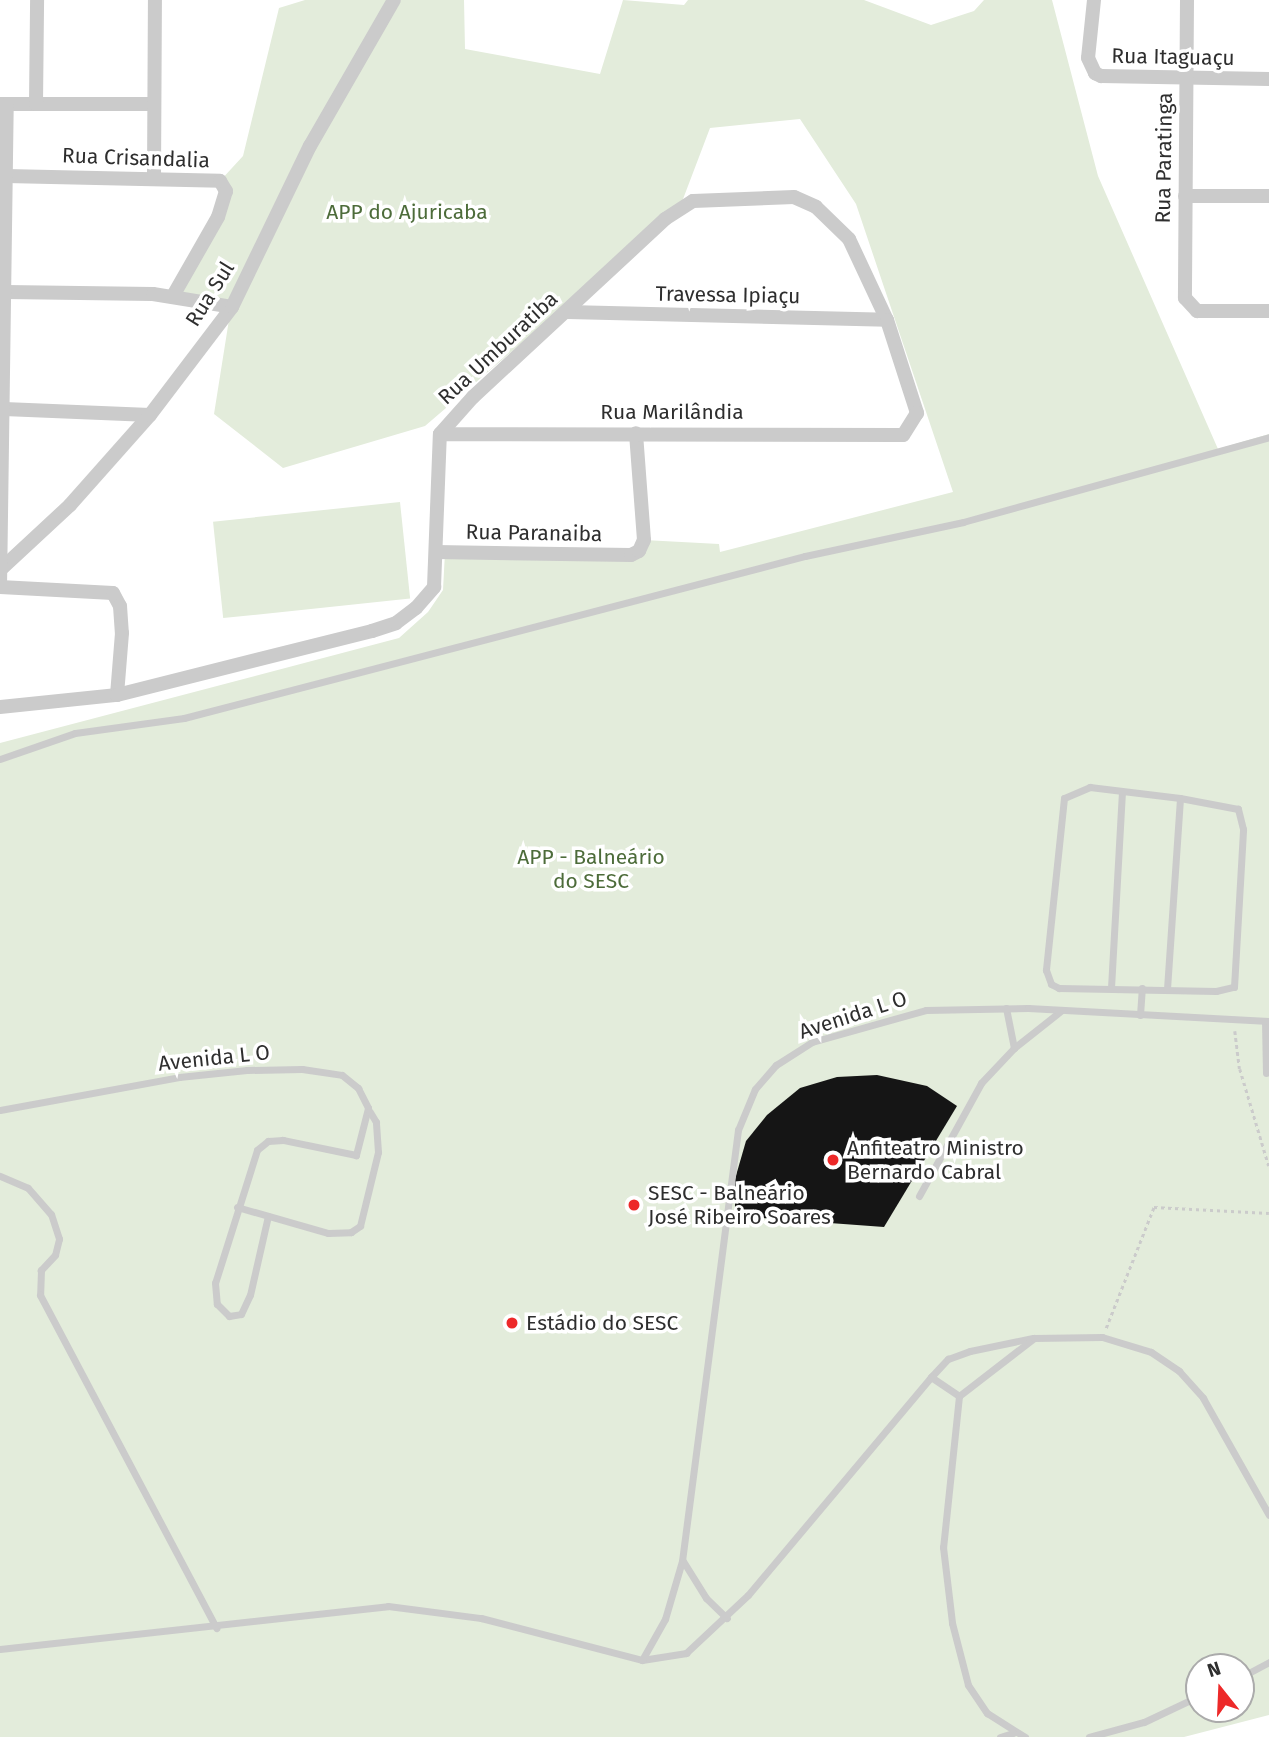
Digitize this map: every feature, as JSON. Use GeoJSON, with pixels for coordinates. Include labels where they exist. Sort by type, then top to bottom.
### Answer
{"type":"FeatureCollection","features":[{"type":"Feature","properties":{"kind":"street"},"geometry":{"type":"LineString","coordinates":[[36,104],[37,0]]}},
{"type":"Feature","properties":{"kind":"street"},"geometry":{"type":"LineString","coordinates":[[154,178],[155,0]]}},
{"type":"Feature","properties":{"kind":"street","name":"Rua Sul"},"geometry":{"type":"LineString","coordinates":[[1,569],[70,505],[150,415],[232,307],[316,134],[394,0]]}},
{"type":"Feature","properties":{"kind":"street","name":"Rua Itaguaçu"},"geometry":{"type":"LineString","coordinates":[[1094,0],[1088,58],[1101,76],[1269,79]]}},
{"type":"Feature","properties":{"kind":"street","name":"Rua Paratinga"},"geometry":{"type":"LineString","coordinates":[[1187,0],[1183,289],[1189,306],[1196,311],[1269,311]]}},
{"type":"Feature","properties":{"kind":"street"},"geometry":{"type":"LineString","coordinates":[[117,695],[122,633],[120,606],[113,593],[0,587],[6,292],[3,104],[153,104]]}},
{"type":"Feature","properties":{"kind":"street","name":"Rua Crisandalia"},"geometry":{"type":"LineString","coordinates":[[6,176],[220,181],[226,191],[218,218],[173,296]]}},
{"type":"Feature","properties":{"kind":"street"},"geometry":{"type":"LineString","coordinates":[[1185,196],[1269,195]]}},
{"type":"Feature","properties":{"kind":"street","name":"Rua Umburatiba"},"geometry":{"type":"LineString","coordinates":[[0,707],[117,695],[396,623],[434,587],[435,497],[440,434],[473,397],[682,205],[713,198],[794,197],[816,207],[849,239],[887,320],[917,413],[903,435]]}},
{"type":"Feature","properties":{"kind":"street"},"geometry":{"type":"LineString","coordinates":[[6,292],[173,296],[232,307]]}},
{"type":"Feature","properties":{"kind":"street","name":"Travessa Ipiaçu"},"geometry":{"type":"LineString","coordinates":[[568,312],[887,320]]}},
{"type":"Feature","properties":{"kind":"street"},"geometry":{"type":"LineString","coordinates":[[4,409],[150,415]]}},
{"type":"Feature","properties":{"kind":"street","name":"Rua Paranaiba"},"geometry":{"type":"LineString","coordinates":[[436,552],[631,555],[644,540],[636,433]]}},
{"type":"Feature","properties":{"kind":"street","name":"Rua Marilândia"},"geometry":{"type":"LineString","coordinates":[[440,434],[903,435]]}},
{"type":"Feature","properties":{"kind":"lane"},"geometry":{"type":"LineString","coordinates":[[0,759],[75,733],[184,718],[765,566],[963,522],[1269,437]]}},
{"type":"Feature","properties":{"kind":"lane"},"geometry":{"type":"LineString","coordinates":[[1090,787],[1180,798],[1238,809],[1243,829],[1234,987],[1216,991],[1059,988],[1051,984],[1046,970],[1064,799],[1090,787]]}},
{"type":"Feature","properties":{"kind":"lane"},"geometry":{"type":"LineString","coordinates":[[1111,988],[1122,792]]}},
{"type":"Feature","properties":{"kind":"lane"},"geometry":{"type":"LineString","coordinates":[[1167,989],[1180,798]]}},
{"type":"Feature","properties":{"kind":"lane"},"geometry":{"type":"LineString","coordinates":[[1140,1014],[1142,988]]}},
{"type":"Feature","properties":{"kind":"lane"},"geometry":{"type":"LineString","coordinates":[[1006,1008],[1014,1048]]}},
{"type":"Feature","properties":{"kind":"lane","name":"Avenida L O"},"geometry":{"type":"LineString","coordinates":[[642,1660],[665,1619],[682,1561],[738,1130],[755,1089],[776,1065],[812,1042],[926,1010],[1006,1008],[1267,1021]]}},
{"type":"Feature","properties":{"kind":"lane"},"geometry":{"type":"LineString","coordinates":[[919,1196],[981,1083],[1014,1048],[1063,1010]]}},
{"type":"Feature","properties":{"kind":"lane"},"geometry":{"type":"LineString","coordinates":[[1266,1073],[1267,1021]]}},
{"type":"Feature","properties":{"kind":"lane","name":"Avenida L O"},"geometry":{"type":"LineString","coordinates":[[0,1110],[179,1077],[302,1069],[342,1075],[358,1088],[376,1122],[378,1152],[360,1226],[351,1232],[328,1233],[268,1216]]}},
{"type":"Feature","properties":{"kind":"lane"},"geometry":{"type":"LineString","coordinates":[[237,1207],[268,1216],[250,1295],[241,1314],[229,1316],[217,1304],[215,1283],[237,1207],[257,1150],[268,1142],[283,1140],[356,1155],[368,1108]]}},
{"type":"Feature","properties":{"kind":"lane"},"geometry":{"type":"LineString","coordinates":[[0,1176],[28,1188],[51,1214],[59,1239],[55,1255],[41,1270],[40,1295],[216,1628]]}},
{"type":"Feature","properties":{"kind":"lane"},"geometry":{"type":"LineString","coordinates":[[0,1649],[216,1628],[388,1606],[481,1618],[642,1660],[686,1653],[727,1618],[948,1359],[970,1351],[1034,1338],[1102,1338],[1151,1352],[1179,1371],[1203,1398],[1258,1488],[1269,1515]]}},
{"type":"Feature","properties":{"kind":"lane"},"geometry":{"type":"LineString","coordinates":[[1025,1737],[1013,1733],[987,1713],[968,1685],[952,1623],[943,1547],[959,1396],[1034,1338]]}},
{"type":"Feature","properties":{"kind":"lane"},"geometry":{"type":"LineString","coordinates":[[931,1377],[959,1396]]}},
{"type":"Feature","properties":{"kind":"lane"},"geometry":{"type":"LineString","coordinates":[[1258,1488],[1269,1492]]}},
{"type":"Feature","properties":{"kind":"lane"},"geometry":{"type":"LineString","coordinates":[[682,1561],[706,1598],[727,1618]]}},
{"type":"Feature","properties":{"kind":"lane"},"geometry":{"type":"LineString","coordinates":[[1089,1737],[1144,1722],[1185,1703]]}},
{"type":"Feature","properties":{"kind":"lane"},"geometry":{"type":"LineString","coordinates":[[1000,1737],[1013,1733]]}},
{"type":"Feature","properties":{"kind":"path"},"geometry":{"type":"LineString","coordinates":[[1233,1020],[1240,1069],[1269,1166]]}},
{"type":"Feature","properties":{"kind":"path"},"geometry":{"type":"LineString","coordinates":[[1102,1338],[1154,1207],[1269,1213]]}},
{"type":"Feature","properties":{"kind":"green space","name":"SESC - Balneário José Ribeiro Soares"},"geometry":{"type":"Polygon","coordinates":[[[305,0],[464,0],[465,49],[600,74],[623,0],[684,5],[688,0],[864,0],[931,25],[974,11],[984,0],[1052,0],[1098,176],[1218,449],[1269,434],[1269,1715],[1255,1719],[1255,1653],[1185,1653],[1185,1723],[1238,1723],[1184,1737],[0,1737],[0,743],[399,638],[428,612],[443,590],[445,552],[631,555],[644,540],[719,544],[720,552],[953,492],[856,204],[800,119],[710,128],[680,207],[425,426],[283,468],[214,414],[231,307],[173,296],[217,218],[220,181],[243,156],[279,8],[305,0]]]}},
{"type":"Feature","properties":{"kind":"green space"},"geometry":{"type":"Polygon","coordinates":[[[400,502],[410,598],[223,618],[213,522],[400,502]]]}},
{"type":"Feature","properties":{"kind":"building","name":"Anfiteatro Ministro Bernardo Cabral"},"geometry":{"type":"Polygon","coordinates":[[[877,1075],[927,1086],[957,1106],[884,1227],[735,1216],[735,1179],[746,1141],[767,1115],[800,1088],[837,1077],[877,1075]]]}},
{"type":"Feature","properties":{"kind":"place","name":"Anfiteatro Ministro Bernardo Cabral"},"geometry":{"type":"Point","coordinates":[833,1160]}},
{"type":"Feature","properties":{"kind":"place","name":"SESC - Balneário José Ribeiro Soares"},"geometry":{"type":"Point","coordinates":[634,1205]}},
{"type":"Feature","properties":{"kind":"place","name":"Estádio do SESC"},"geometry":{"type":"Point","coordinates":[512,1323]}},
{"type":"Feature","properties":{"kind":"park label","name":"APP do Ajuricaba"},"geometry":{"type":"Point","coordinates":[407,212]}},
{"type":"Feature","properties":{"kind":"park label","name":"APP - Balneário do SESC"},"geometry":{"type":"Point","coordinates":[591,869]}}]}
